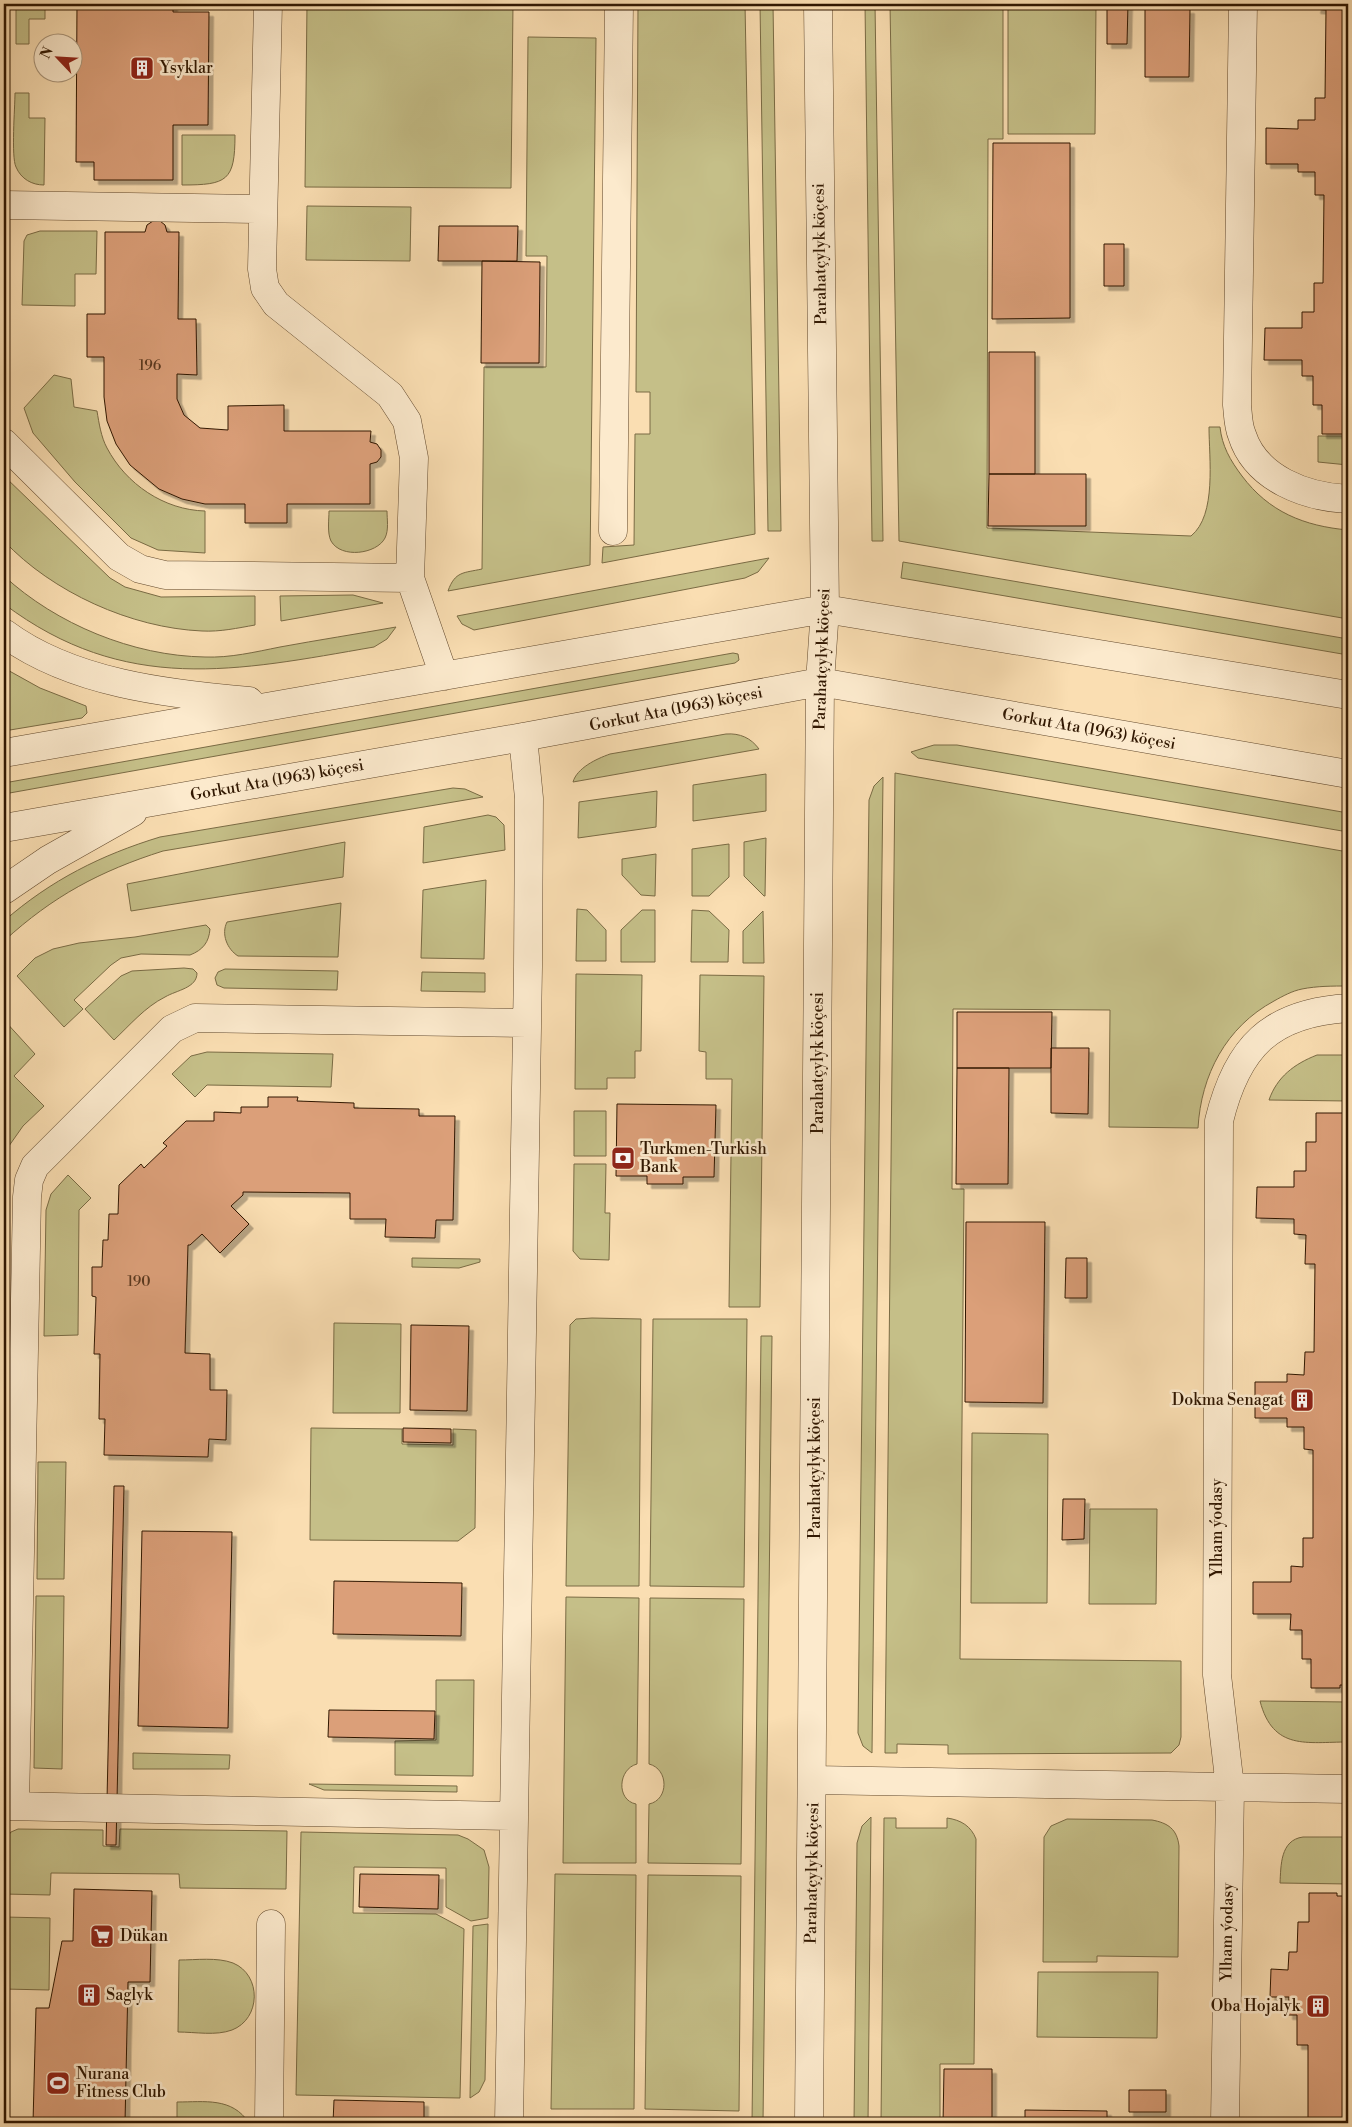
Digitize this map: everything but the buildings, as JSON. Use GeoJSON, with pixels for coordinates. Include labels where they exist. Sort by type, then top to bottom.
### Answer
{"type":"FeatureCollection","features":[{"type":"Feature","properties":{"kind":"street"},"geometry":{"type":"LineString","coordinates":[[268,4],[262,269],[265,288],[276,304],[390,395],[407,421],[414,458],[410,578],[444,676]]}},
{"type":"Feature","properties":{"kind":"street"},"geometry":{"type":"LineString","coordinates":[[613,531],[620,4]]}},
{"type":"Feature","properties":{"kind":"street","name":"Parahatçylyk köçesi"},"geometry":{"type":"LineString","coordinates":[[810,2123],[814,1780],[820,682],[825,609],[818,4]]}},
{"type":"Feature","properties":{"kind":"street"},"geometry":{"type":"LineString","coordinates":[[1242,4],[1236,405],[1242,436],[1256,463],[1278,479],[1303,491],[1348,499]]}},
{"type":"Feature","properties":{"kind":"street"},"geometry":{"type":"LineString","coordinates":[[4,205],[263,209]]}},
{"type":"Feature","properties":{"kind":"street"},"geometry":{"type":"LineString","coordinates":[[4,443],[119,557],[140,569],[165,574],[410,578]]}},
{"type":"Feature","properties":{"kind":"street"},"geometry":{"type":"LineString","coordinates":[[4,753],[288,705],[825,609],[1348,695]]}},
{"type":"Feature","properties":{"kind":"street"},"geometry":{"type":"LineString","coordinates":[[4,633],[43,656],[130,687],[172,694],[288,705]]}},
{"type":"Feature","properties":{"kind":"street","name":"Gorkut Ata (1963) köçesi"},"geometry":{"type":"LineString","coordinates":[[4,828],[523,737],[820,682],[1348,774]]}},
{"type":"Feature","properties":{"kind":"street"},"geometry":{"type":"LineString","coordinates":[[509,2123],[527,1023],[529,798],[523,737]]}},
{"type":"Feature","properties":{"kind":"street"},"geometry":{"type":"LineString","coordinates":[[4,890],[48,860],[150,802]]}},
{"type":"Feature","properties":{"kind":"street","name":"Ylham ýodasy"},"geometry":{"type":"LineString","coordinates":[[1225,2123],[1230,1787],[1217,1676],[1219,1121],[1227,1089],[1242,1060],[1272,1029],[1300,1015],[1322,1010],[1348,1008]]}},
{"type":"Feature","properties":{"kind":"street"},"geometry":{"type":"LineString","coordinates":[[514,1816],[9,1806],[27,1197],[29,1180],[35,1166],[172,1029],[195,1018],[527,1023]]}},
{"type":"Feature","properties":{"kind":"street"},"geometry":{"type":"LineString","coordinates":[[814,1780],[1348,1789]]}},
{"type":"Feature","properties":{"kind":"street"},"geometry":{"type":"LineString","coordinates":[[269,2123],[271,1924]]}},
{"type":"Feature","properties":{"kind":"shaded area"},"geometry":{"type":"Polygon","coordinates":[[[16,4],[45,4],[45,19],[29,19],[29,44],[16,44],[16,4]]]}},
{"type":"Feature","properties":{"kind":"shaded area"},"geometry":{"type":"Polygon","coordinates":[[[307,4],[513,4],[511,188],[305,187],[307,4]]]}},
{"type":"Feature","properties":{"kind":"shaded area"},"geometry":{"type":"Polygon","coordinates":[[[638,4],[745,4],[755,534],[602,563],[603,547],[634,545],[635,434],[650,434],[650,392],[636,392],[638,4]]]}},
{"type":"Feature","properties":{"kind":"shaded area"},"geometry":{"type":"Polygon","coordinates":[[[760,4],[773,4],[781,531],[768,531],[760,4]]]}},
{"type":"Feature","properties":{"kind":"shaded area"},"geometry":{"type":"Polygon","coordinates":[[[865,4],[875,4],[883,541],[872,541],[865,4]]]}},
{"type":"Feature","properties":{"kind":"shaded area"},"geometry":{"type":"Polygon","coordinates":[[[890,4],[1003,4],[1003,139],[988,139],[987,528],[1191,536],[1199,527],[1205,514],[1208,500],[1210,485],[1209,427],[1220,427],[1227,453],[1242,476],[1264,499],[1276,508],[1302,521],[1348,530],[1348,619],[899,541],[890,4]]]}},
{"type":"Feature","properties":{"kind":"shaded area"},"geometry":{"type":"Polygon","coordinates":[[[1008,4],[1096,4],[1095,134],[1008,134],[1008,4]]]}},
{"type":"Feature","properties":{"kind":"shaded area"},"geometry":{"type":"Polygon","coordinates":[[[528,37],[596,38],[590,565],[448,591],[457,576],[465,572],[482,569],[484,367],[546,367],[547,256],[526,256],[528,37]]]}},
{"type":"Feature","properties":{"kind":"shaded area"},"geometry":{"type":"Polygon","coordinates":[[[15,93],[29,93],[29,118],[45,118],[44,185],[35,184],[27,180],[16,167],[13,143],[15,93]]]}},
{"type":"Feature","properties":{"kind":"shaded area"},"geometry":{"type":"Polygon","coordinates":[[[182,135],[235,135],[233,162],[230,171],[225,177],[209,184],[182,185],[182,135]]]}},
{"type":"Feature","properties":{"kind":"shaded area"},"geometry":{"type":"Polygon","coordinates":[[[307,206],[411,207],[410,261],[306,260],[307,206]]]}},
{"type":"Feature","properties":{"kind":"shaded area"},"geometry":{"type":"Polygon","coordinates":[[[40,231],[97,231],[96,274],[75,274],[75,306],[22,305],[24,241],[27,235],[40,231]]]}},
{"type":"Feature","properties":{"kind":"shaded area"},"geometry":{"type":"Polygon","coordinates":[[[54,375],[71,379],[74,407],[97,411],[107,448],[115,461],[136,483],[148,493],[175,506],[205,511],[205,553],[158,550],[131,538],[75,482],[33,433],[24,408],[54,375]]]}},
{"type":"Feature","properties":{"kind":"shaded area"},"geometry":{"type":"Polygon","coordinates":[[[1318,436],[1348,436],[1348,465],[1318,462],[1318,436]]]}},
{"type":"Feature","properties":{"kind":"shaded area"},"geometry":{"type":"Polygon","coordinates":[[[4,476],[110,578],[125,587],[161,597],[255,596],[255,625],[215,631],[175,628],[121,615],[69,591],[45,576],[4,541],[4,476]]]}},
{"type":"Feature","properties":{"kind":"shaded area"},"geometry":{"type":"Polygon","coordinates":[[[329,511],[387,511],[385,538],[375,548],[367,551],[350,552],[336,547],[330,538],[329,511]]]}},
{"type":"Feature","properties":{"kind":"shaded area"},"geometry":{"type":"Polygon","coordinates":[[[769,558],[758,572],[745,578],[474,630],[462,624],[457,616],[769,558]]]}},
{"type":"Feature","properties":{"kind":"shaded area"},"geometry":{"type":"Polygon","coordinates":[[[903,562],[1348,639],[1348,655],[901,578],[903,562]]]}},
{"type":"Feature","properties":{"kind":"shaded area"},"geometry":{"type":"Polygon","coordinates":[[[4,576],[47,609],[97,634],[123,644],[178,655],[205,657],[233,656],[396,627],[387,639],[374,647],[275,663],[228,668],[183,669],[138,664],[93,652],[49,633],[4,604],[4,576]]]}},
{"type":"Feature","properties":{"kind":"shaded area"},"geometry":{"type":"Polygon","coordinates":[[[353,595],[383,603],[281,621],[280,596],[353,595]]]}},
{"type":"Feature","properties":{"kind":"shaded area"},"geometry":{"type":"Polygon","coordinates":[[[733,653],[738,654],[739,660],[735,663],[4,794],[4,783],[733,653]]]}},
{"type":"Feature","properties":{"kind":"shaded area"},"geometry":{"type":"Polygon","coordinates":[[[4,668],[40,688],[86,706],[87,713],[82,718],[4,731],[4,668]]]}},
{"type":"Feature","properties":{"kind":"shaded area"},"geometry":{"type":"Polygon","coordinates":[[[726,734],[736,734],[745,737],[759,749],[573,782],[578,772],[583,768],[593,761],[610,754],[726,734]]]}},
{"type":"Feature","properties":{"kind":"shaded area"},"geometry":{"type":"Polygon","coordinates":[[[934,745],[957,745],[1348,813],[1348,832],[918,758],[911,752],[934,745]]]}},
{"type":"Feature","properties":{"kind":"shaded area"},"geometry":{"type":"Polygon","coordinates":[[[895,773],[1348,852],[1348,986],[1313,987],[1295,991],[1277,999],[1242,1024],[1219,1054],[1211,1071],[1204,1089],[1198,1128],[1109,1127],[1110,1010],[953,1009],[952,1189],[964,1189],[960,1659],[1181,1661],[1181,1737],[1179,1745],[1171,1753],[948,1754],[948,1745],[897,1744],[897,1753],[885,1753],[895,773]]]}},
{"type":"Feature","properties":{"kind":"shaded area"},"geometry":{"type":"Polygon","coordinates":[[[766,774],[766,811],[693,821],[693,785],[766,774]]]}},
{"type":"Feature","properties":{"kind":"shaded area"},"geometry":{"type":"Polygon","coordinates":[[[883,777],[872,1753],[863,1746],[858,1733],[869,800],[874,786],[883,777]]]}},
{"type":"Feature","properties":{"kind":"shaded area"},"geometry":{"type":"Polygon","coordinates":[[[453,788],[465,789],[483,797],[163,851],[118,867],[78,887],[41,911],[4,941],[4,921],[22,906],[58,881],[78,870],[138,844],[160,837],[453,788]]]}},
{"type":"Feature","properties":{"kind":"shaded area"},"geometry":{"type":"Polygon","coordinates":[[[657,791],[656,827],[578,838],[579,802],[657,791]]]}},
{"type":"Feature","properties":{"kind":"shaded area"},"geometry":{"type":"Polygon","coordinates":[[[488,815],[496,817],[504,825],[505,850],[423,863],[424,827],[488,815]]]}},
{"type":"Feature","properties":{"kind":"shaded area"},"geometry":{"type":"Polygon","coordinates":[[[766,838],[764,896],[744,876],[744,842],[766,838]]]}},
{"type":"Feature","properties":{"kind":"shaded area"},"geometry":{"type":"Polygon","coordinates":[[[345,842],[343,877],[131,911],[127,884],[345,842]]]}},
{"type":"Feature","properties":{"kind":"shaded area"},"geometry":{"type":"Polygon","coordinates":[[[729,844],[729,877],[709,896],[692,896],[692,849],[729,844]]]}},
{"type":"Feature","properties":{"kind":"shaded area"},"geometry":{"type":"Polygon","coordinates":[[[656,854],[655,896],[641,895],[622,875],[622,859],[656,854]]]}},
{"type":"Feature","properties":{"kind":"shaded area"},"geometry":{"type":"Polygon","coordinates":[[[486,880],[484,959],[421,958],[423,890],[486,880]]]}},
{"type":"Feature","properties":{"kind":"shaded area"},"geometry":{"type":"Polygon","coordinates":[[[341,903],[338,957],[238,956],[226,941],[225,927],[227,922],[341,903]]]}},
{"type":"Feature","properties":{"kind":"shaded area"},"geometry":{"type":"Polygon","coordinates":[[[577,909],[587,910],[606,930],[606,961],[576,961],[577,909]]]}},
{"type":"Feature","properties":{"kind":"shaded area"},"geometry":{"type":"Polygon","coordinates":[[[642,910],[655,910],[655,962],[621,962],[621,930],[642,910]]]}},
{"type":"Feature","properties":{"kind":"shaded area"},"geometry":{"type":"Polygon","coordinates":[[[692,910],[709,911],[729,930],[728,962],[691,962],[692,910]]]}},
{"type":"Feature","properties":{"kind":"shaded area"},"geometry":{"type":"Polygon","coordinates":[[[763,911],[764,963],[743,963],[743,931],[763,911]]]}},
{"type":"Feature","properties":{"kind":"shaded area"},"geometry":{"type":"Polygon","coordinates":[[[206,925],[210,929],[207,942],[202,948],[190,955],[141,954],[121,958],[111,965],[74,1000],[83,1009],[64,1027],[17,976],[35,958],[53,949],[79,943],[135,937],[206,925]]]}},
{"type":"Feature","properties":{"kind":"shaded area"},"geometry":{"type":"Polygon","coordinates":[[[193,969],[197,973],[194,982],[151,1006],[114,1040],[85,1009],[121,976],[132,971],[193,969]]]}},
{"type":"Feature","properties":{"kind":"shaded area"},"geometry":{"type":"Polygon","coordinates":[[[225,969],[338,971],[337,990],[224,988],[217,985],[215,978],[218,972],[225,969]]]}},
{"type":"Feature","properties":{"kind":"shaded area"},"geometry":{"type":"Polygon","coordinates":[[[422,972],[485,973],[485,992],[421,991],[422,972]]]}},
{"type":"Feature","properties":{"kind":"shaded area"},"geometry":{"type":"Polygon","coordinates":[[[576,974],[642,975],[641,1051],[635,1051],[635,1078],[607,1078],[607,1089],[575,1089],[576,974]]]}},
{"type":"Feature","properties":{"kind":"shaded area"},"geometry":{"type":"Polygon","coordinates":[[[700,975],[764,976],[760,1307],[729,1307],[732,1079],[706,1079],[706,1052],[699,1051],[700,975]]]}},
{"type":"Feature","properties":{"kind":"shaded area"},"geometry":{"type":"Polygon","coordinates":[[[4,1020],[35,1054],[14,1076],[44,1106],[23,1126],[4,1153],[4,1020]]]}},
{"type":"Feature","properties":{"kind":"shaded area"},"geometry":{"type":"Polygon","coordinates":[[[207,1052],[333,1054],[331,1087],[207,1085],[195,1097],[172,1074],[191,1056],[207,1052]]]}},
{"type":"Feature","properties":{"kind":"shaded area"},"geometry":{"type":"Polygon","coordinates":[[[1317,1055],[1348,1055],[1348,1101],[1269,1100],[1272,1092],[1287,1072],[1317,1055]]]}},
{"type":"Feature","properties":{"kind":"shaded area"},"geometry":{"type":"Polygon","coordinates":[[[574,1111],[606,1111],[606,1156],[574,1156],[574,1111]]]}},
{"type":"Feature","properties":{"kind":"shaded area"},"geometry":{"type":"Polygon","coordinates":[[[574,1164],[606,1164],[605,1213],[610,1213],[609,1260],[580,1259],[573,1251],[574,1164]]]}},
{"type":"Feature","properties":{"kind":"shaded area"},"geometry":{"type":"Polygon","coordinates":[[[68,1175],[91,1198],[79,1210],[78,1335],[44,1336],[46,1210],[51,1194],[68,1175]]]}},
{"type":"Feature","properties":{"kind":"shaded area"},"geometry":{"type":"Polygon","coordinates":[[[412,1258],[480,1259],[480,1262],[459,1268],[412,1267],[412,1258]]]}},
{"type":"Feature","properties":{"kind":"shaded area"},"geometry":{"type":"Polygon","coordinates":[[[576,1319],[641,1319],[639,1586],[566,1586],[570,1325],[576,1319]]]}},
{"type":"Feature","properties":{"kind":"shaded area"},"geometry":{"type":"Polygon","coordinates":[[[653,1319],[747,1319],[744,1587],[650,1586],[653,1319]]]}},
{"type":"Feature","properties":{"kind":"shaded area"},"geometry":{"type":"Polygon","coordinates":[[[334,1323],[401,1324],[400,1413],[333,1413],[334,1323]]]}},
{"type":"Feature","properties":{"kind":"shaded area"},"geometry":{"type":"Polygon","coordinates":[[[761,1336],[772,1336],[763,2123],[752,2123],[761,1336]]]}},
{"type":"Feature","properties":{"kind":"shaded area"},"geometry":{"type":"Polygon","coordinates":[[[311,1428],[402,1429],[402,1444],[453,1445],[453,1429],[476,1430],[475,1528],[458,1541],[310,1540],[311,1428]]]}},
{"type":"Feature","properties":{"kind":"shaded area"},"geometry":{"type":"Polygon","coordinates":[[[972,1433],[1048,1434],[1047,1603],[971,1603],[972,1433]]]}},
{"type":"Feature","properties":{"kind":"shaded area"},"geometry":{"type":"Polygon","coordinates":[[[38,1462],[66,1462],[64,1579],[37,1579],[38,1462]]]}},
{"type":"Feature","properties":{"kind":"shaded area"},"geometry":{"type":"Polygon","coordinates":[[[1090,1509],[1157,1509],[1156,1604],[1089,1604],[1090,1509]]]}},
{"type":"Feature","properties":{"kind":"shaded area"},"geometry":{"type":"Polygon","coordinates":[[[36,1596],[64,1596],[62,1769],[34,1768],[36,1596]]]}},
{"type":"Feature","properties":{"kind":"shaded area"},"geometry":{"type":"Polygon","coordinates":[[[566,1597],[639,1598],[637,1764],[626,1772],[622,1784],[625,1797],[636,1804],[636,1863],[563,1863],[566,1597]]]}},
{"type":"Feature","properties":{"kind":"shaded area"},"geometry":{"type":"Polygon","coordinates":[[[650,1598],[744,1599],[741,1864],[648,1863],[649,1804],[660,1797],[664,1784],[660,1772],[656,1767],[649,1764],[650,1598]]]}},
{"type":"Feature","properties":{"kind":"shaded area"},"geometry":{"type":"Polygon","coordinates":[[[436,1680],[474,1680],[473,1776],[395,1775],[395,1741],[436,1740],[436,1680]]]}},
{"type":"Feature","properties":{"kind":"shaded area"},"geometry":{"type":"Polygon","coordinates":[[[1260,1701],[1348,1702],[1348,1742],[1306,1742],[1283,1736],[1273,1728],[1266,1717],[1260,1701]]]}},
{"type":"Feature","properties":{"kind":"shaded area"},"geometry":{"type":"Polygon","coordinates":[[[133,1753],[230,1755],[229,1769],[133,1769],[133,1753]]]}},
{"type":"Feature","properties":{"kind":"shaded area"},"geometry":{"type":"Polygon","coordinates":[[[309,1784],[457,1786],[457,1792],[324,1790],[309,1784]]]}},
{"type":"Feature","properties":{"kind":"shaded area"},"geometry":{"type":"Polygon","coordinates":[[[871,1817],[868,2123],[854,2123],[857,1843],[862,1826],[871,1817]]]}},
{"type":"Feature","properties":{"kind":"shaded area"},"geometry":{"type":"Polygon","coordinates":[[[884,1818],[896,1818],[896,1828],[947,1828],[947,1818],[952,1819],[968,1827],[976,1839],[974,2064],[940,2064],[940,2123],[881,2123],[884,1818]]]}},
{"type":"Feature","properties":{"kind":"shaded area"},"geometry":{"type":"Polygon","coordinates":[[[1067,1819],[1152,1820],[1167,1825],[1174,1831],[1179,1846],[1178,1957],[1097,1956],[1097,1962],[1043,1962],[1044,1837],[1051,1826],[1067,1819]]]}},
{"type":"Feature","properties":{"kind":"shaded area"},"geometry":{"type":"Polygon","coordinates":[[[18,1829],[103,1830],[103,1846],[119,1847],[120,1829],[287,1831],[286,1889],[180,1888],[179,1874],[51,1873],[50,1895],[4,1894],[4,1841],[11,1832],[18,1829]]]}},
{"type":"Feature","properties":{"kind":"shaded area"},"geometry":{"type":"Polygon","coordinates":[[[301,1832],[458,1835],[468,1839],[484,1850],[489,1867],[488,1918],[471,1921],[446,1907],[446,1868],[354,1867],[353,1913],[436,1914],[464,1929],[460,2098],[296,2095],[301,1832]]]}},
{"type":"Feature","properties":{"kind":"shaded area"},"geometry":{"type":"Polygon","coordinates":[[[1303,1837],[1348,1837],[1348,1884],[1280,1883],[1283,1855],[1286,1848],[1295,1839],[1303,1837]]]}},
{"type":"Feature","properties":{"kind":"shaded area"},"geometry":{"type":"Polygon","coordinates":[[[555,1874],[636,1875],[634,2109],[551,2109],[555,1874]]]}},
{"type":"Feature","properties":{"kind":"shaded area"},"geometry":{"type":"Polygon","coordinates":[[[648,1875],[741,1876],[739,2111],[645,2109],[648,1875]]]}},
{"type":"Feature","properties":{"kind":"shaded area"},"geometry":{"type":"Polygon","coordinates":[[[4,1917],[50,1918],[49,1990],[4,1989],[4,1917]]]}},
{"type":"Feature","properties":{"kind":"shaded area"},"geometry":{"type":"Polygon","coordinates":[[[488,1924],[485,2080],[479,2092],[470,2098],[473,1926],[488,1924]]]}},
{"type":"Feature","properties":{"kind":"shaded area"},"geometry":{"type":"Polygon","coordinates":[[[206,1959],[227,1961],[242,1969],[249,1977],[254,1997],[253,2007],[242,2024],[232,2030],[219,2033],[178,2032],[179,1960],[206,1959]]]}},
{"type":"Feature","properties":{"kind":"shaded area"},"geometry":{"type":"Polygon","coordinates":[[[1038,1972],[1158,1972],[1157,2038],[1037,2037],[1038,1972]]]}},
{"type":"Feature","properties":{"kind":"shaded area"},"geometry":{"type":"Polygon","coordinates":[[[177,2102],[208,2102],[226,2105],[235,2109],[249,2123],[177,2123],[177,2102]]]}},
{"type":"Feature","properties":{"kind":"shaded area"},"geometry":{"type":"Polygon","coordinates":[[[551,2121],[633,2121],[633,2123],[551,2123],[551,2121]]]}},
{"type":"Feature","properties":{"kind":"shaded area"},"geometry":{"type":"Polygon","coordinates":[[[646,2121],[738,2122],[738,2123],[646,2123],[646,2121]]]}},
{"type":"Feature","properties":{"kind":"place","name":"Ysyklar"},"geometry":{"type":"Point","coordinates":[142,68]}},
{"type":"Feature","properties":{"kind":"place","name":"Turkmen-Turkish Bank"},"geometry":{"type":"Point","coordinates":[623,1158]}},
{"type":"Feature","properties":{"kind":"place","name":"Dokma Senagat"},"geometry":{"type":"Point","coordinates":[1302,1400]}},
{"type":"Feature","properties":{"kind":"place","name":"Dükan"},"geometry":{"type":"Point","coordinates":[102,1936]}},
{"type":"Feature","properties":{"kind":"place","name":"Saglyk"},"geometry":{"type":"Point","coordinates":[89,1995]}},
{"type":"Feature","properties":{"kind":"place","name":"Oba Hojalyk"},"geometry":{"type":"Point","coordinates":[1318,2006]}},
{"type":"Feature","properties":{"kind":"place","name":"Nurana Fitness Club"},"geometry":{"type":"Point","coordinates":[58,2083]}}]}
